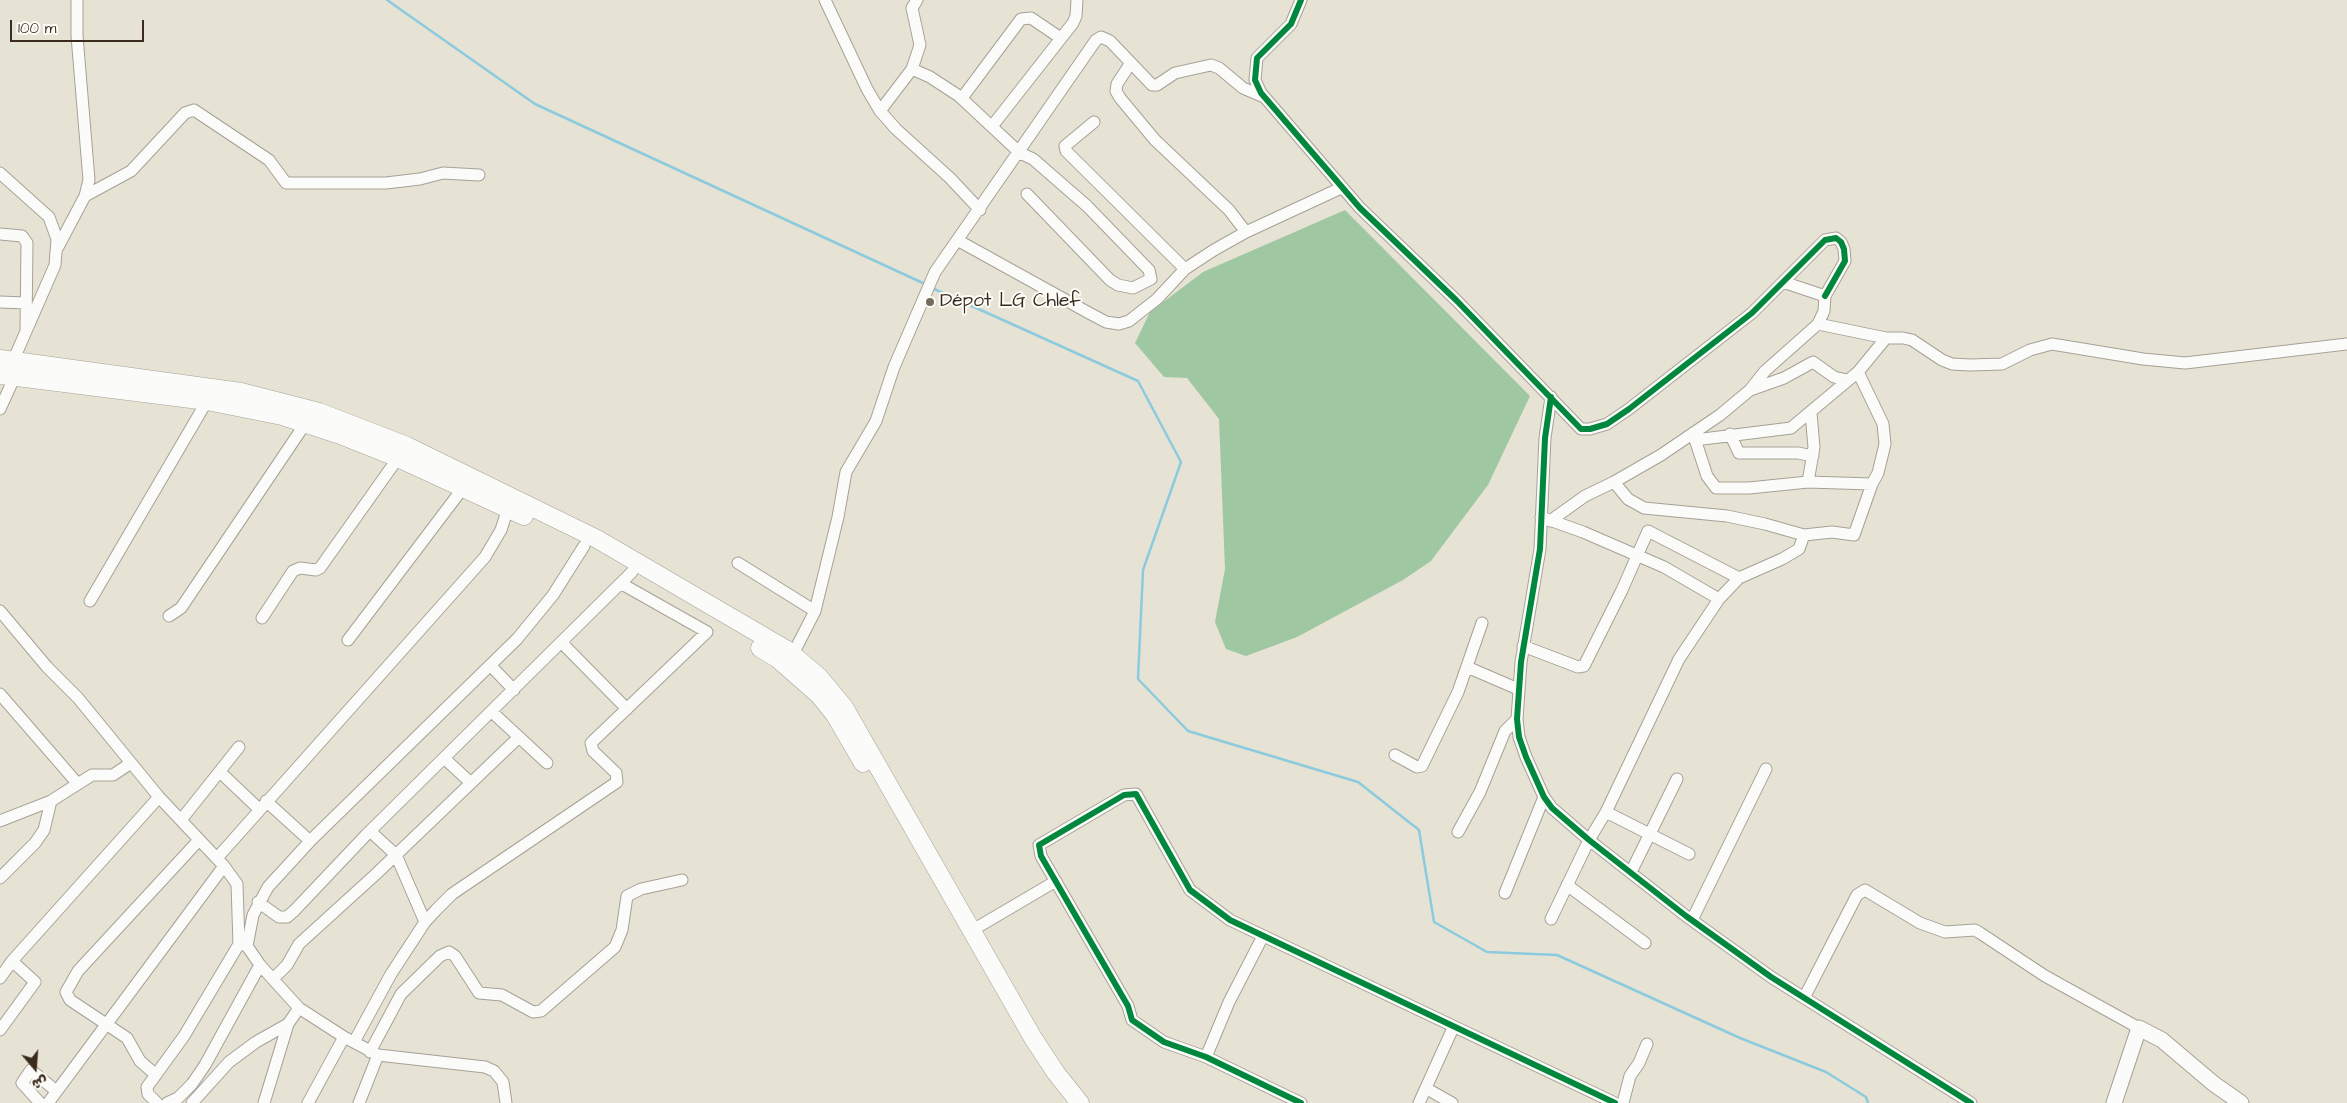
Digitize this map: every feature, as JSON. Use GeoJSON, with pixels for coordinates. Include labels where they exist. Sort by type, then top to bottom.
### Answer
{"type":"FeatureCollection","features":[{"type":"Feature","properties":{"kind":"main road"},"geometry":{"type":"LineString","coordinates":[[7,368],[254,409],[396,451],[463,488],[586,542],[627,578],[686,602],[792,661]]}},
{"type":"Feature","properties":{"kind":"main road"},"geometry":{"type":"LineString","coordinates":[[7,368],[267,398],[319,412],[586,542],[792,661],[819,695],[839,711],[967,933],[1033,1038],[1080,1103]]}},
{"type":"Feature","properties":{"kind":"main road"},"geometry":{"type":"LineString","coordinates":[[967,933],[1006,1013],[1066,1103]]}},
{"type":"Feature","properties":{"kind":"main road"},"geometry":{"type":"LineString","coordinates":[[2114,1103],[2139,1028],[2167,1044],[2214,1084],[2241,1103]]}},
{"type":"Feature","properties":{"kind":"street"},"geometry":{"type":"LineString","coordinates":[[0,409],[7,368],[26,334],[55,265],[58,247],[85,196],[89,169],[77,36],[77,0]]}},
{"type":"Feature","properties":{"kind":"street"},"geometry":{"type":"LineString","coordinates":[[825,0],[850,54],[880,111],[896,129],[950,178],[980,210]]}},
{"type":"Feature","properties":{"kind":"street"},"geometry":{"type":"LineString","coordinates":[[880,111],[912,69],[921,41],[912,8],[917,0]]}},
{"type":"Feature","properties":{"kind":"street"},"geometry":{"type":"LineString","coordinates":[[993,125],[1068,30],[1076,16],[1076,0]]}},
{"type":"Feature","properties":{"kind":"street"},"geometry":{"type":"LineString","coordinates":[[1301,0],[1291,24],[1257,58],[1255,80],[1264,96],[1342,188],[1581,429],[1590,429],[1608,424],[1752,312],[1825,240],[1836,238],[1841,242],[1845,261],[1825,296],[1824,311],[1818,324],[1765,371],[1750,390],[1694,437],[1546,519]]}},
{"type":"Feature","properties":{"kind":"street"},"geometry":{"type":"LineString","coordinates":[[962,98],[1021,19],[1031,18],[1060,38]]}},
{"type":"Feature","properties":{"kind":"street"},"geometry":{"type":"LineString","coordinates":[[792,661],[815,611],[838,517],[846,472],[876,421],[894,367],[935,272],[1020,153],[1028,137],[1098,38],[1104,37],[1110,41],[1148,83],[1154,85],[1176,73],[1211,65],[1219,68],[1243,88],[1264,96]]}},
{"type":"Feature","properties":{"kind":"street"},"geometry":{"type":"LineString","coordinates":[[1130,64],[1117,84],[1116,90],[1120,98],[1155,140],[1229,210],[1246,232]]}},
{"type":"Feature","properties":{"kind":"street"},"geometry":{"type":"LineString","coordinates":[[912,69],[930,77],[962,98],[993,125],[1020,153],[1033,159],[1087,206],[1149,270],[1151,279],[1133,288],[1118,285],[1110,280],[1027,194]]}},
{"type":"Feature","properties":{"kind":"street"},"geometry":{"type":"LineString","coordinates":[[85,196],[131,171],[185,113],[194,110],[269,160],[286,182],[386,183],[420,179],[443,173],[479,175]]}},
{"type":"Feature","properties":{"kind":"street"},"geometry":{"type":"LineString","coordinates":[[1094,122],[1065,146],[1066,151],[1185,269]]}},
{"type":"Feature","properties":{"kind":"street"},"geometry":{"type":"LineString","coordinates":[[0,173],[49,218],[55,229],[58,247]]}},
{"type":"Feature","properties":{"kind":"street"},"geometry":{"type":"LineString","coordinates":[[958,241],[1089,314],[1106,322],[1119,324],[1128,321],[1157,299],[1185,269],[1246,232],[1342,188]]}},
{"type":"Feature","properties":{"kind":"street"},"geometry":{"type":"LineString","coordinates":[[0,234],[14,234],[25,239],[26,334]]}},
{"type":"Feature","properties":{"kind":"street"},"geometry":{"type":"LineString","coordinates":[[1783,282],[1825,296]]}},
{"type":"Feature","properties":{"kind":"street"},"geometry":{"type":"LineString","coordinates":[[0,302],[26,304]]}},
{"type":"Feature","properties":{"kind":"street"},"geometry":{"type":"LineString","coordinates":[[1818,324],[1886,338],[1912,340],[1942,360],[1952,364],[1970,365],[2002,364],[2030,350],[2052,344],[2143,359],[2185,363],[2347,344]]}},
{"type":"Feature","properties":{"kind":"street"},"geometry":{"type":"LineString","coordinates":[[1694,437],[1791,428],[1858,372],[1886,338]]}},
{"type":"Feature","properties":{"kind":"street"},"geometry":{"type":"LineString","coordinates":[[1750,390],[1784,378],[1813,362],[1834,377],[1847,380]]}},
{"type":"Feature","properties":{"kind":"street"},"geometry":{"type":"LineString","coordinates":[[1614,482],[1628,499],[1644,508],[1727,516],[1765,524],[1804,536],[1832,532],[1854,535],[1872,484],[1878,473],[1885,444],[1883,424],[1858,372]]}},
{"type":"Feature","properties":{"kind":"street"},"geometry":{"type":"LineString","coordinates":[[1551,397],[1545,438],[1546,519],[1523,646],[1517,719],[1519,737],[1544,797],[1552,808],[1589,840],[1692,920],[1771,977],[1972,1103]]}},
{"type":"Feature","properties":{"kind":"street"},"geometry":{"type":"LineString","coordinates":[[90,601],[207,401]]}},
{"type":"Feature","properties":{"kind":"street"},"geometry":{"type":"LineString","coordinates":[[1808,482],[1813,456],[1811,413]]}},
{"type":"Feature","properties":{"kind":"street"},"geometry":{"type":"LineString","coordinates":[[169,616],[181,608],[305,424]]}},
{"type":"Feature","properties":{"kind":"street"},"geometry":{"type":"LineString","coordinates":[[1730,434],[1740,453],[1798,453],[1813,456]]}},
{"type":"Feature","properties":{"kind":"street"},"geometry":{"type":"LineString","coordinates":[[1694,437],[1707,476],[1716,488],[1758,488],[1808,482],[1872,484]]}},
{"type":"Feature","properties":{"kind":"street"},"geometry":{"type":"LineString","coordinates":[[262,618],[292,571],[300,568],[316,570],[320,568],[396,451]]}},
{"type":"Feature","properties":{"kind":"street"},"geometry":{"type":"LineString","coordinates":[[348,640],[463,488]]}},
{"type":"Feature","properties":{"kind":"street"},"geometry":{"type":"LineString","coordinates":[[48,1103],[55,1090],[106,1024],[220,862],[263,805],[485,557],[501,530],[508,508]]}},
{"type":"Feature","properties":{"kind":"street"},"geometry":{"type":"LineString","coordinates":[[1546,519],[1583,532],[1664,567],[1719,599]]}},
{"type":"Feature","properties":{"kind":"street"},"geometry":{"type":"LineString","coordinates":[[1523,646],[1578,667],[1584,666],[1646,533],[1650,531],[1739,578]]}},
{"type":"Feature","properties":{"kind":"street"},"geometry":{"type":"LineString","coordinates":[[1551,919],[1589,840],[1606,812],[1679,659],[1719,599],[1739,578],[1794,553],[1801,546],[1804,536]]}},
{"type":"Feature","properties":{"kind":"street"},"geometry":{"type":"LineString","coordinates":[[157,1103],[146,1090],[184,1036],[243,945],[258,902],[268,887],[310,842],[491,666],[536,616],[586,542]]}},
{"type":"Feature","properties":{"kind":"street"},"geometry":{"type":"LineString","coordinates":[[738,563],[815,611]]}},
{"type":"Feature","properties":{"kind":"street"},"geometry":{"type":"LineString","coordinates":[[258,902],[279,917],[286,917],[370,831],[627,578],[706,632],[592,743],[593,751],[616,773],[616,782],[452,894],[425,922],[308,1103]]}},
{"type":"Feature","properties":{"kind":"street"},"geometry":{"type":"LineString","coordinates":[[0,611],[47,667],[78,698],[159,797],[220,862],[237,884],[243,945],[299,1008],[374,1054],[485,1067],[494,1071],[503,1082],[506,1103]]}},
{"type":"Feature","properties":{"kind":"street"},"geometry":{"type":"LineString","coordinates":[[1395,754],[1417,767],[1422,766],[1458,692],[1482,623]]}},
{"type":"Feature","properties":{"kind":"street"},"geometry":{"type":"LineString","coordinates":[[562,643],[627,709]]}},
{"type":"Feature","properties":{"kind":"street"},"geometry":{"type":"LineString","coordinates":[[491,666],[514,690]]}},
{"type":"Feature","properties":{"kind":"street"},"geometry":{"type":"LineString","coordinates":[[1467,667],[1518,689]]}},
{"type":"Feature","properties":{"kind":"street"},"geometry":{"type":"LineString","coordinates":[[0,694],[77,783]]}},
{"type":"Feature","properties":{"kind":"street"},"geometry":{"type":"LineString","coordinates":[[492,712],[548,763]]}},
{"type":"Feature","properties":{"kind":"street"},"geometry":{"type":"LineString","coordinates":[[1458,832],[1480,792],[1506,731],[1517,719]]}},
{"type":"Feature","properties":{"kind":"street"},"geometry":{"type":"LineString","coordinates":[[273,979],[287,965],[299,944],[396,855],[519,737]]}},
{"type":"Feature","properties":{"kind":"street"},"geometry":{"type":"LineString","coordinates":[[181,820],[239,747]]}},
{"type":"Feature","properties":{"kind":"street"},"geometry":{"type":"LineString","coordinates":[[445,759],[471,783]]}},
{"type":"Feature","properties":{"kind":"street"},"geometry":{"type":"LineString","coordinates":[[0,820],[51,801],[92,775],[113,774],[131,763]]}},
{"type":"Feature","properties":{"kind":"street"},"geometry":{"type":"LineString","coordinates":[[1692,920],[1766,769]]}},
{"type":"Feature","properties":{"kind":"street"},"geometry":{"type":"LineString","coordinates":[[220,772],[310,842]]}},
{"type":"Feature","properties":{"kind":"street"},"geometry":{"type":"LineString","coordinates":[[1630,872],[1677,779]]}},
{"type":"Feature","properties":{"kind":"street"},"geometry":{"type":"LineString","coordinates":[[1301,1103],[1206,1057],[1164,1042],[1132,1020],[1128,1006],[1041,856],[1039,845],[1124,795],[1136,794],[1190,890],[1230,920],[1615,1103]]}},
{"type":"Feature","properties":{"kind":"street"},"geometry":{"type":"LineString","coordinates":[[0,978],[12,961],[159,797]]}},
{"type":"Feature","properties":{"kind":"street"},"geometry":{"type":"LineString","coordinates":[[1505,893],[1544,797]]}},
{"type":"Feature","properties":{"kind":"street"},"geometry":{"type":"LineString","coordinates":[[0,878],[35,843],[44,830],[51,801]]}},
{"type":"Feature","properties":{"kind":"street"},"geometry":{"type":"LineString","coordinates":[[1606,812],[1689,854]]}},
{"type":"Feature","properties":{"kind":"street"},"geometry":{"type":"LineString","coordinates":[[370,831],[396,855],[425,922]]}},
{"type":"Feature","properties":{"kind":"street"},"geometry":{"type":"LineString","coordinates":[[156,1075],[140,1061],[127,1038],[70,1000],[66,992],[78,971],[199,840]]}},
{"type":"Feature","properties":{"kind":"street"},"geometry":{"type":"LineString","coordinates":[[359,1103],[374,1054],[401,994],[440,956],[449,952],[455,956],[479,993],[502,995],[534,1012],[541,1011],[615,947],[622,930],[627,896],[641,889],[682,880]]}},
{"type":"Feature","properties":{"kind":"street"},"geometry":{"type":"LineString","coordinates":[[967,933],[1056,881]]}},
{"type":"Feature","properties":{"kind":"street"},"geometry":{"type":"LineString","coordinates":[[1567,886],[1645,943]]}},
{"type":"Feature","properties":{"kind":"street"},"geometry":{"type":"LineString","coordinates":[[1804,998],[1857,895],[1865,890],[1920,923],[1945,932],[1975,930],[2045,976],[2139,1028]]}},
{"type":"Feature","properties":{"kind":"street"},"geometry":{"type":"LineString","coordinates":[[1206,1057],[1229,1002],[1263,936]]}},
{"type":"Feature","properties":{"kind":"street"},"geometry":{"type":"LineString","coordinates":[[0,1030],[35,982],[12,961]]}},
{"type":"Feature","properties":{"kind":"street"},"geometry":{"type":"LineString","coordinates":[[167,1103],[178,1098],[192,1084],[205,1065],[260,965]]}},
{"type":"Feature","properties":{"kind":"street"},"geometry":{"type":"LineString","coordinates":[[264,1103],[288,1024],[299,1008]]}},
{"type":"Feature","properties":{"kind":"street"},"geometry":{"type":"LineString","coordinates":[[192,1103],[229,1062],[256,1042],[288,1024]]}},
{"type":"Feature","properties":{"kind":"street"},"geometry":{"type":"LineString","coordinates":[[1419,1103],[1454,1028]]}},
{"type":"Feature","properties":{"kind":"street"},"geometry":{"type":"LineString","coordinates":[[1623,1103],[1630,1076],[1639,1063],[1647,1044]]}},
{"type":"Feature","properties":{"kind":"street"},"geometry":{"type":"LineString","coordinates":[[40,1103],[22,1083],[31,1070],[55,1090]]}},
{"type":"Feature","properties":{"kind":"street"},"geometry":{"type":"LineString","coordinates":[[1427,1089],[1452,1103]]}},
{"type":"Feature","properties":{"kind":"green space"},"geometry":{"type":"Polygon","coordinates":[[[1345,210],[1530,396],[1488,485],[1431,561],[1403,580],[1297,637],[1246,656],[1226,649],[1215,622],[1225,569],[1219,419],[1187,378],[1164,377],[1135,343],[1150,312],[1203,272],[1345,210]]]}},
{"type":"Feature","properties":{"kind":"waterway"},"geometry":{"type":"LineString","coordinates":[[387,0],[535,104],[925,284]]}},
{"type":"Feature","properties":{"kind":"waterway"},"geometry":{"type":"LineString","coordinates":[[932,288],[1138,381],[1181,462],[1143,570],[1138,679],[1188,731],[1358,782],[1419,830],[1434,922],[1487,952],[1557,955],[1740,1038],[1826,1072],[1866,1097],[1868,1103]]}},
{"type":"Feature","properties":{"kind":"cycle path"},"geometry":{"type":"LineString","coordinates":[[1301,0],[1291,24],[1257,58],[1255,80],[1261,93],[1360,208],[1456,300],[1581,429],[1590,429],[1607,424],[1629,409],[1752,313],[1825,240],[1836,238],[1841,242],[1844,249],[1845,261],[1825,296]]}},
{"type":"Feature","properties":{"kind":"cycle path"},"geometry":{"type":"LineString","coordinates":[[1551,397],[1545,438],[1540,549],[1521,662],[1517,719],[1519,737],[1544,797],[1552,808],[1589,840],[1686,916],[1771,977],[1971,1103]]}},
{"type":"Feature","properties":{"kind":"cycle path"},"geometry":{"type":"LineString","coordinates":[[1301,1103],[1206,1057],[1164,1042],[1132,1020],[1128,1006],[1041,856],[1039,845],[1124,795],[1136,794],[1190,890],[1230,920],[1615,1103]]}},
{"type":"Feature","properties":{"kind":"place","name":"Dépot LG Chlef"},"geometry":{"type":"Point","coordinates":[930,302]}}]}
